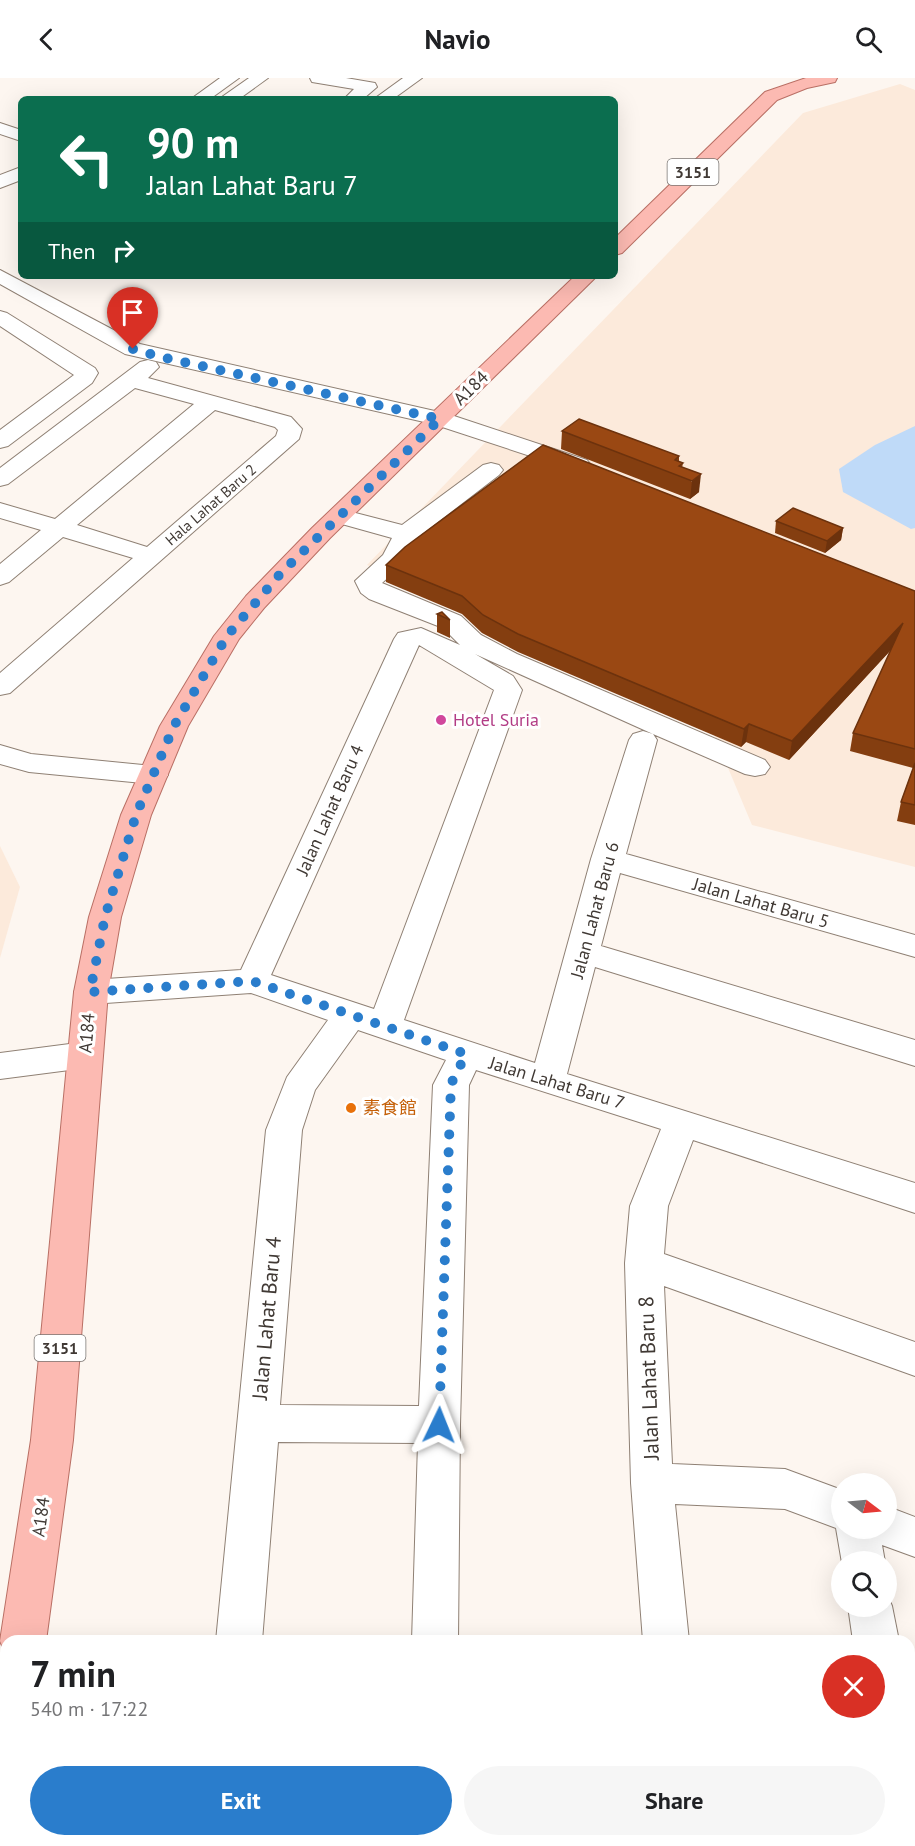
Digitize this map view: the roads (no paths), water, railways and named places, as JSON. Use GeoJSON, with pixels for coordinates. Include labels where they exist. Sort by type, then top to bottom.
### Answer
{"type":"FeatureCollection","features":[{"type":"Feature","properties":{"kind":"main road","name":"3151"},"geometry":{"type":"LineString","coordinates":[[771,96],[771,88],[793,78]]}},
{"type":"Feature","properties":{"kind":"main road","name":"3151"},"geometry":{"type":"LineString","coordinates":[[618,246],[771,96],[802,84],[829,78]]}},
{"type":"Feature","properties":{"kind":"main road","name":"A184"},"geometry":{"type":"LineString","coordinates":[[24,1635],[52,1440],[90,992],[105,917],[124,849],[149,784],[174,726],[227,636],[281,573],[584,279]]}},
{"type":"Feature","properties":{"kind":"street"},"geometry":{"type":"LineString","coordinates":[[204,96],[231,78]]}},
{"type":"Feature","properties":{"kind":"street"},"geometry":{"type":"LineString","coordinates":[[232,96],[260,78]]}},
{"type":"Feature","properties":{"kind":"street"},"geometry":{"type":"LineString","coordinates":[[318,78],[369,87],[356,96]]}},
{"type":"Feature","properties":{"kind":"street"},"geometry":{"type":"LineString","coordinates":[[387,96],[414,78]]}},
{"type":"Feature","properties":{"kind":"street"},"geometry":{"type":"LineString","coordinates":[[0,128],[18,135]]}},
{"type":"Feature","properties":{"kind":"street"},"geometry":{"type":"LineString","coordinates":[[0,182],[18,174]]}},
{"type":"Feature","properties":{"kind":"street"},"geometry":{"type":"LineString","coordinates":[[0,276],[133,349],[440,419],[510,440],[605,475]]}},
{"type":"Feature","properties":{"kind":"street"},"geometry":{"type":"LineString","coordinates":[[0,441],[84,378],[87,373],[4,324]]}},
{"type":"Feature","properties":{"kind":"street"},"geometry":{"type":"LineString","coordinates":[[0,479],[161,357]]}},
{"type":"Feature","properties":{"kind":"street","name":"Hala Lahat Baru 2"},"geometry":{"type":"LineString","coordinates":[[0,687],[287,439],[290,429],[283,422],[131,380]]}},
{"type":"Feature","properties":{"kind":"street"},"geometry":{"type":"LineString","coordinates":[[0,577],[211,402]]}},
{"type":"Feature","properties":{"kind":"street"},"geometry":{"type":"LineString","coordinates":[[491,470],[406,534],[394,559],[368,581],[370,587],[378,593],[452,622],[471,641],[507,660],[755,766]]}},
{"type":"Feature","properties":{"kind":"street"},"geometry":{"type":"LineString","coordinates":[[0,510],[152,556]]}},
{"type":"Feature","properties":{"kind":"street"},"geometry":{"type":"LineString","coordinates":[[340,516],[406,534]]}},
{"type":"Feature","properties":{"kind":"street","name":"Jalan Lahat Baru 4"},"geometry":{"type":"LineString","coordinates":[[240,1635],[284,1130],[299,1086],[368,1019],[508,690],[503,682],[437,643],[421,636],[408,639],[252,981]]}},
{"type":"Feature","properties":{"kind":"street","name":"Jalan Lahat Baru 6"},"geometry":{"type":"LineString","coordinates":[[547,1081],[584,952],[607,859],[643,740]]}},
{"type":"Feature","properties":{"kind":"street"},"geometry":{"type":"LineString","coordinates":[[0,754],[29,763],[149,784]]}},
{"type":"Feature","properties":{"kind":"street"},"geometry":{"type":"LineString","coordinates":[[0,776],[61,786],[149,784]]}},
{"type":"Feature","properties":{"kind":"street","name":"Jalan Lahat Baru 5"},"geometry":{"type":"LineString","coordinates":[[607,859],[915,946]]}},
{"type":"Feature","properties":{"kind":"street"},"geometry":{"type":"LineString","coordinates":[[584,952],[915,1053]]}},
{"type":"Feature","properties":{"kind":"street","name":"Jalan Lahat Baru 7"},"geometry":{"type":"LineString","coordinates":[[90,992],[252,981],[547,1081],[682,1122],[915,1198]]}},
{"type":"Feature","properties":{"kind":"street"},"geometry":{"type":"LineString","coordinates":[[435,1635],[439,1425],[451,1084],[466,1054]]}},
{"type":"Feature","properties":{"kind":"street"},"geometry":{"type":"LineString","coordinates":[[0,1066],[85,1055]]}},
{"type":"Feature","properties":{"kind":"street","name":"Jalan Lahat Baru 8"},"geometry":{"type":"LineString","coordinates":[[665,1635],[652,1483],[644,1263],[649,1206],[682,1122]]}},
{"type":"Feature","properties":{"kind":"street"},"geometry":{"type":"LineString","coordinates":[[644,1263],[915,1359]]}},
{"type":"Feature","properties":{"kind":"street"},"geometry":{"type":"LineString","coordinates":[[258,1423],[439,1425]]}},
{"type":"Feature","properties":{"kind":"street"},"geometry":{"type":"LineString","coordinates":[[652,1483],[785,1489],[831,1506]]}},
{"type":"Feature","properties":{"kind":"street"},"geometry":{"type":"LineString","coordinates":[[897,1530],[915,1537]]}},
{"type":"Feature","properties":{"kind":"street"},"geometry":{"type":"LineString","coordinates":[[872,1617],[875,1635]]}},
{"type":"Feature","properties":{"kind":"water"},"geometry":{"type":"Polygon","coordinates":[[[915,426],[915,528],[911,529],[843,492],[839,469],[875,445],[915,426]]]}},
{"type":"Feature","properties":{"kind":"place","name":"Hotel Suria"},"geometry":{"type":"Point","coordinates":[441,720]}},
{"type":"Feature","properties":{"kind":"place","name":"素食館"},"geometry":{"type":"Point","coordinates":[351,1108]}}]}
